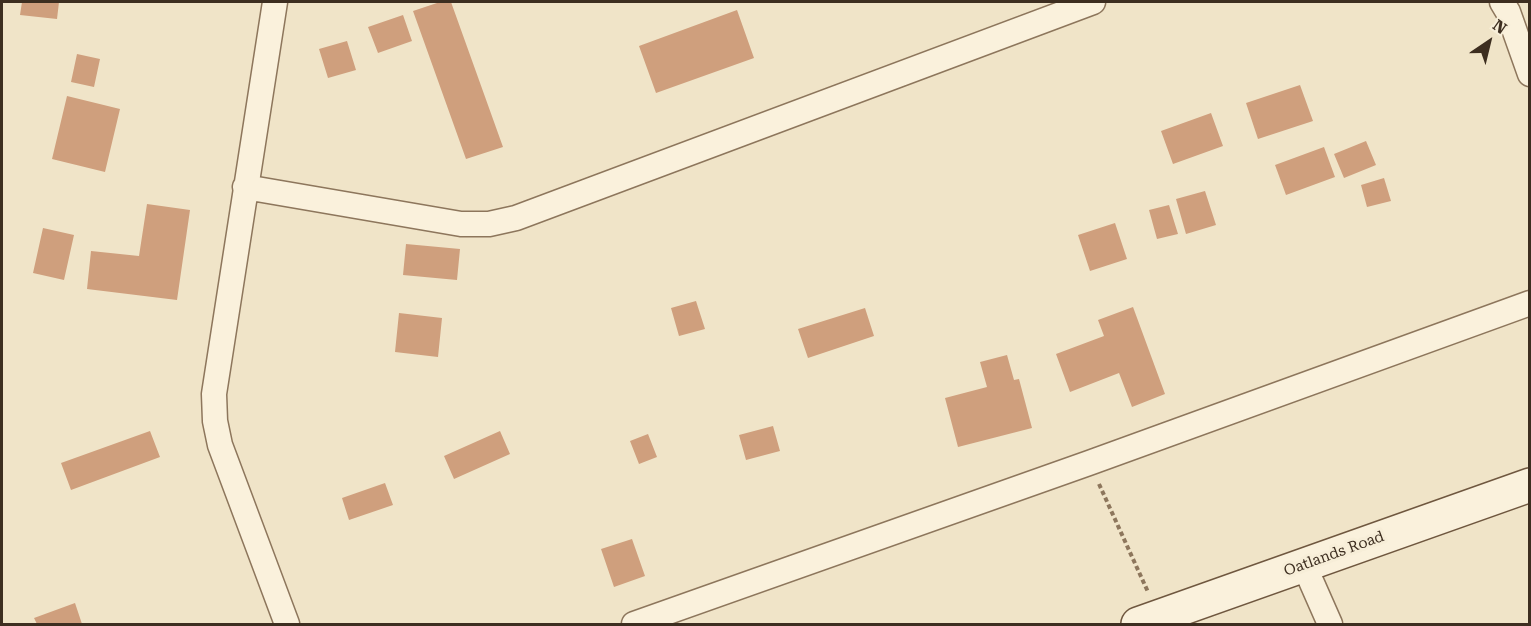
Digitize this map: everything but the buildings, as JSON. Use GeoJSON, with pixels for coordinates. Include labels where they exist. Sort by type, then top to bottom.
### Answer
{"type":"FeatureCollection","features":[{"type":"Feature","properties":{"kind":"street"},"geometry":{"type":"LineString","coordinates":[[275,2],[214,394],[215,421],[220,445],[287,624]]}},
{"type":"Feature","properties":{"kind":"street"},"geometry":{"type":"LineString","coordinates":[[245,187],[461,224],[489,224],[516,218],[1093,2]]}},
{"type":"Feature","properties":{"kind":"street"},"geometry":{"type":"LineString","coordinates":[[1502,2],[1530,74]]}},
{"type":"Feature","properties":{"kind":"street"},"geometry":{"type":"LineString","coordinates":[[634,624],[1089,464],[1530,303]]}},
{"type":"Feature","properties":{"kind":"street","name":"Oatlands Road"},"geometry":{"type":"LineString","coordinates":[[1149,621],[1530,484]]}},
{"type":"Feature","properties":{"kind":"street"},"geometry":{"type":"LineString","coordinates":[[1304,565],[1330,624]]}},
{"type":"Feature","properties":{"kind":"path"},"geometry":{"type":"LineString","coordinates":[[1089,464],[1149,621]]}}]}
